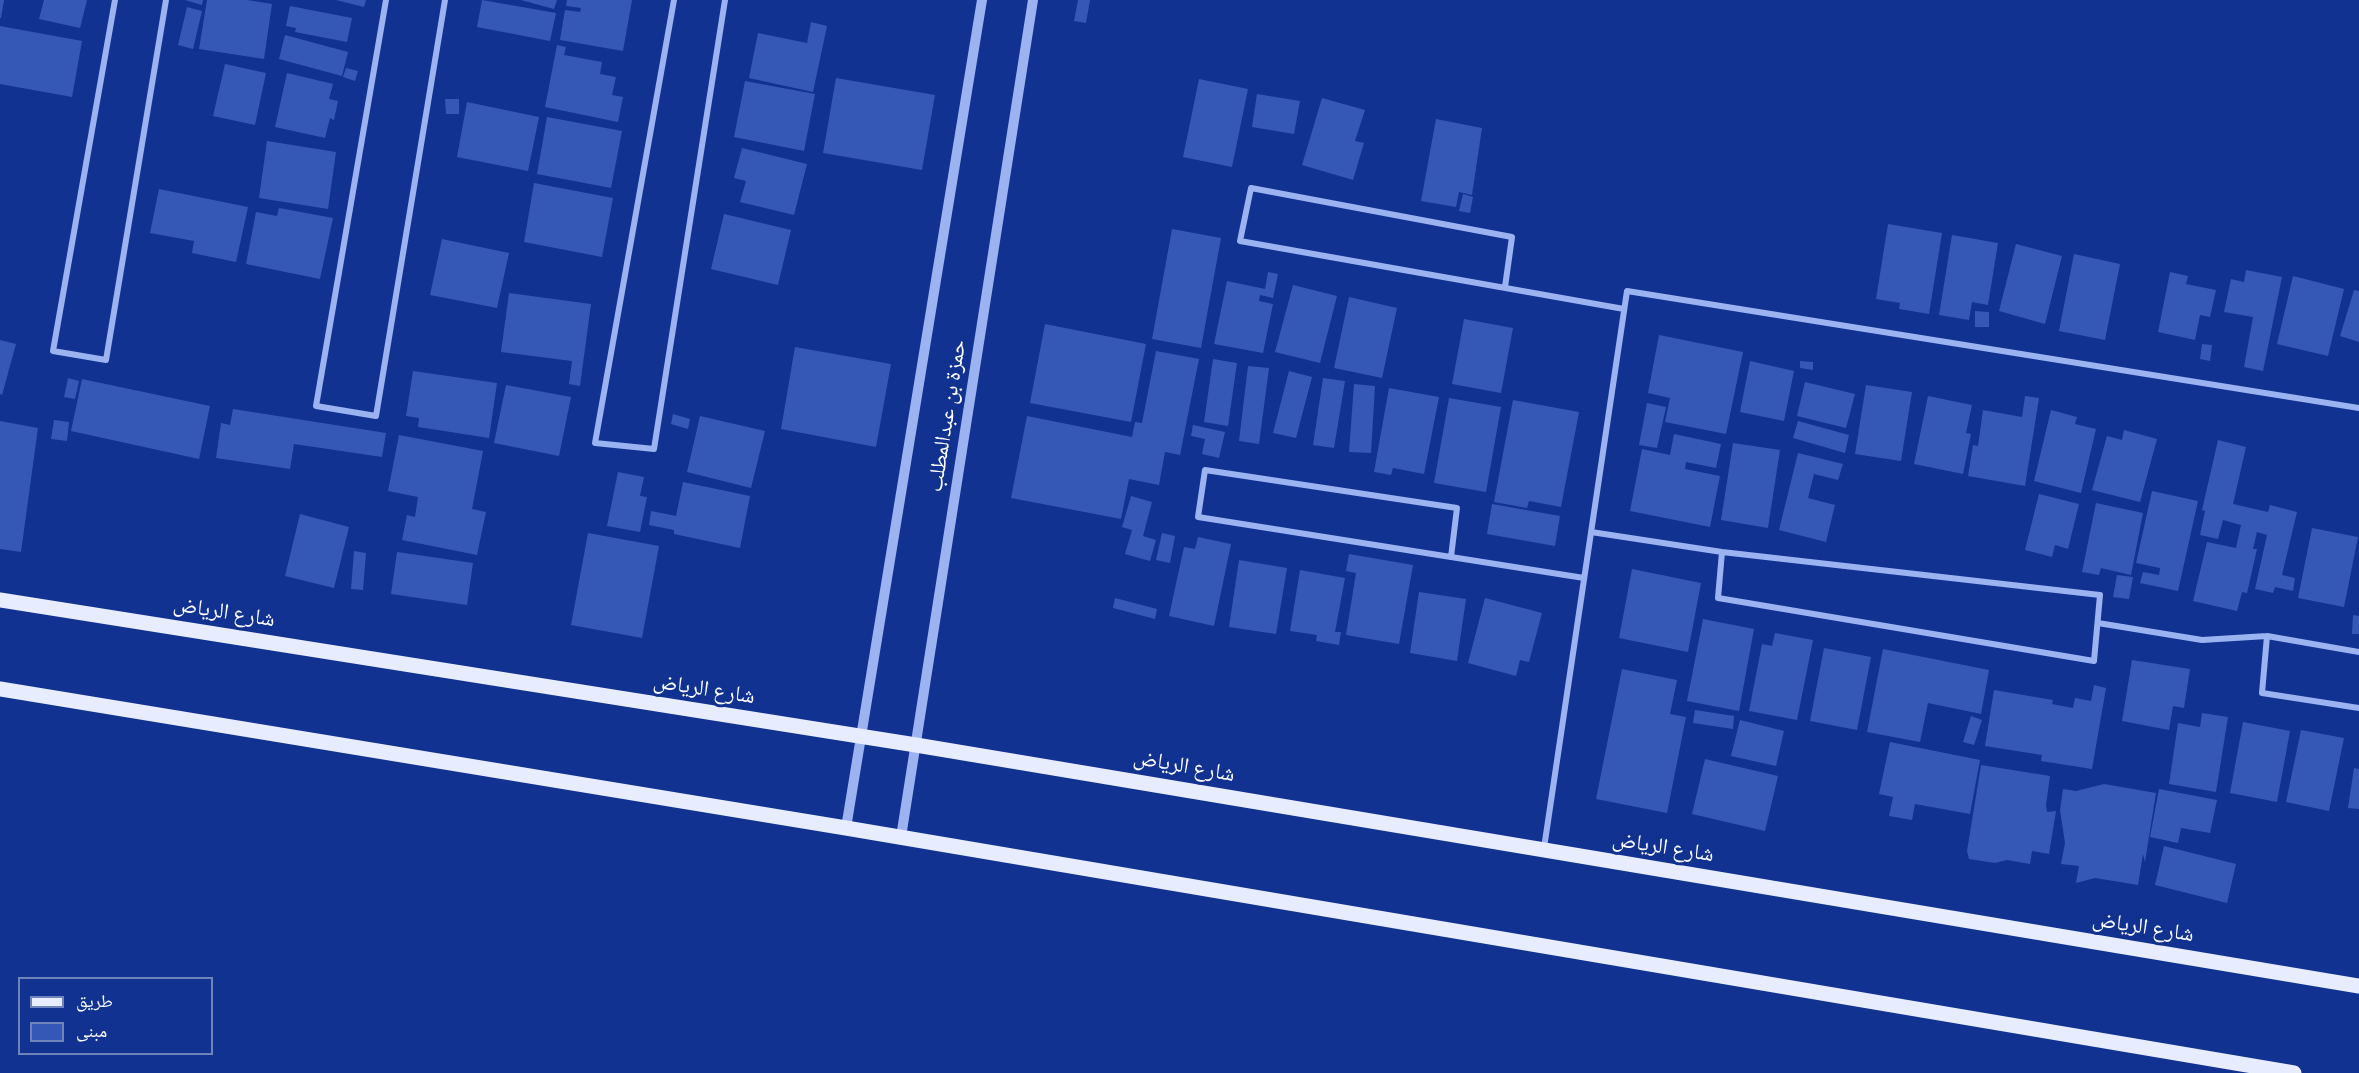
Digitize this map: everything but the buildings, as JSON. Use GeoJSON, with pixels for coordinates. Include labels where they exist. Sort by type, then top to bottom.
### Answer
{"type":"FeatureCollection","features":[{"type":"Feature","properties":{"kind":"main road","name":"شارع الرياض"},"geometry":{"type":"LineString","coordinates":[[0,600],[916,745],[2359,986]]}},
{"type":"Feature","properties":{"kind":"main road"},"geometry":{"type":"LineString","coordinates":[[0,689],[901,837],[2294,1073]]}},
{"type":"Feature","properties":{"kind":"street"},"geometry":{"type":"LineString","coordinates":[[115,0],[53,351],[106,360],[166,0]]}},
{"type":"Feature","properties":{"kind":"street"},"geometry":{"type":"LineString","coordinates":[[386,0],[316,406],[376,416],[445,0]]}},
{"type":"Feature","properties":{"kind":"street"},"geometry":{"type":"LineString","coordinates":[[674,0],[595,444],[654,449],[725,0]]}},
{"type":"Feature","properties":{"kind":"street","name":"حمزة بن عبدالمطلب"},"geometry":{"type":"LineString","coordinates":[[846,828],[982,0]]}},
{"type":"Feature","properties":{"kind":"street","name":"حمزة بن عبدالمطلب"},"geometry":{"type":"LineString","coordinates":[[901,837],[1033,0]]}},
{"type":"Feature","properties":{"kind":"street"},"geometry":{"type":"LineString","coordinates":[[1505,287],[1512,237],[1251,188],[1240,241],[1624,309]]}},
{"type":"Feature","properties":{"kind":"street"},"geometry":{"type":"LineString","coordinates":[[1544,851],[1627,291],[2359,408]]}},
{"type":"Feature","properties":{"kind":"street"},"geometry":{"type":"LineString","coordinates":[[1451,557],[1458,508],[1206,470],[1198,517],[1451,557],[1584,578]]}},
{"type":"Feature","properties":{"kind":"street"},"geometry":{"type":"LineString","coordinates":[[1591,532],[1722,552],[2100,595],[2094,661],[1718,598],[1722,552]]}},
{"type":"Feature","properties":{"kind":"street"},"geometry":{"type":"LineString","coordinates":[[2098,623],[2202,640],[2267,636],[2359,652]]}},
{"type":"Feature","properties":{"kind":"street"},"geometry":{"type":"LineString","coordinates":[[2267,636],[2262,693],[2359,708]]}}]}
